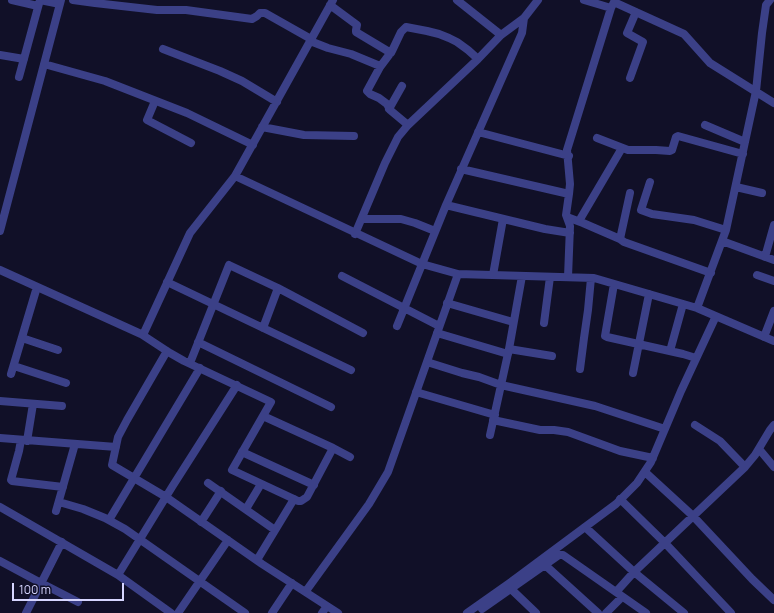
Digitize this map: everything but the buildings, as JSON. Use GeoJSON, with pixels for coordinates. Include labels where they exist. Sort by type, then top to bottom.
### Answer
{"type":"FeatureCollection","features":[{"type":"Feature","properties":{"kind":"street"},"geometry":{"type":"LineString","coordinates":[[0,231],[61,2],[12,0]]}},
{"type":"Feature","properties":{"kind":"street"},"geometry":{"type":"LineString","coordinates":[[73,0],[157,10],[199,11],[252,19],[260,13],[265,13],[311,40],[328,48],[351,54],[380,66]]}},
{"type":"Feature","properties":{"kind":"street"},"geometry":{"type":"LineString","coordinates":[[457,0],[501,35]]}},
{"type":"Feature","properties":{"kind":"street"},"geometry":{"type":"LineString","coordinates":[[356,234],[398,137],[408,125],[478,59],[501,35],[524,18],[538,0]]}},
{"type":"Feature","properties":{"kind":"street"},"geometry":{"type":"LineString","coordinates":[[584,0],[613,3],[684,34],[710,63],[774,102]]}},
{"type":"Feature","properties":{"kind":"street"},"geometry":{"type":"LineString","coordinates":[[697,308],[726,230],[756,91],[766,5],[770,0]]}},
{"type":"Feature","properties":{"kind":"street"},"geometry":{"type":"LineString","coordinates":[[19,77],[40,2]]}},
{"type":"Feature","properties":{"kind":"street"},"geometry":{"type":"LineString","coordinates":[[143,335],[190,233],[235,176],[331,3],[357,25],[356,32],[390,53]]}},
{"type":"Feature","properties":{"kind":"street"},"geometry":{"type":"LineString","coordinates":[[568,277],[570,226],[566,214],[570,184],[567,150],[613,3]]}},
{"type":"Feature","properties":{"kind":"street"},"geometry":{"type":"LineString","coordinates":[[630,78],[643,42],[627,33],[636,12]]}},
{"type":"Feature","properties":{"kind":"street"},"geometry":{"type":"LineString","coordinates":[[397,326],[446,205],[522,33],[524,18]]}},
{"type":"Feature","properties":{"kind":"street"},"geometry":{"type":"LineString","coordinates":[[408,125],[389,109],[387,104],[367,91],[380,66],[396,45],[401,32],[406,27],[428,31],[449,38],[463,46],[478,59]]}},
{"type":"Feature","properties":{"kind":"street"},"geometry":{"type":"LineString","coordinates":[[163,49],[242,81],[276,102]]}},
{"type":"Feature","properties":{"kind":"street"},"geometry":{"type":"LineString","coordinates":[[0,55],[24,59]]}},
{"type":"Feature","properties":{"kind":"street"},"geometry":{"type":"LineString","coordinates":[[44,64],[105,81],[187,113],[253,145]]}},
{"type":"Feature","properties":{"kind":"street"},"geometry":{"type":"LineString","coordinates":[[389,109],[402,86]]}},
{"type":"Feature","properties":{"kind":"street"},"geometry":{"type":"LineString","coordinates":[[155,101],[147,120],[191,143]]}},
{"type":"Feature","properties":{"kind":"street"},"geometry":{"type":"LineString","coordinates":[[705,125],[745,142]]}},
{"type":"Feature","properties":{"kind":"street"},"geometry":{"type":"LineString","coordinates":[[262,127],[304,135],[354,136]]}},
{"type":"Feature","properties":{"kind":"street"},"geometry":{"type":"LineString","coordinates":[[478,132],[568,156]]}},
{"type":"Feature","properties":{"kind":"street"},"geometry":{"type":"LineString","coordinates":[[597,138],[622,148],[632,150],[656,150],[670,152],[676,136],[678,136],[742,154]]}},
{"type":"Feature","properties":{"kind":"street"},"geometry":{"type":"LineString","coordinates":[[579,221],[622,148]]}},
{"type":"Feature","properties":{"kind":"street"},"geometry":{"type":"LineString","coordinates":[[462,169],[569,194]]}},
{"type":"Feature","properties":{"kind":"street"},"geometry":{"type":"LineString","coordinates":[[235,176],[422,264],[458,274],[594,278],[697,308],[774,341]]}},
{"type":"Feature","properties":{"kind":"street"},"geometry":{"type":"LineString","coordinates":[[650,182],[641,210],[652,214],[694,220],[726,230]]}},
{"type":"Feature","properties":{"kind":"street"},"geometry":{"type":"LineString","coordinates":[[736,187],[762,193]]}},
{"type":"Feature","properties":{"kind":"street"},"geometry":{"type":"LineString","coordinates":[[620,239],[630,193]]}},
{"type":"Feature","properties":{"kind":"street"},"geometry":{"type":"LineString","coordinates":[[446,205],[545,229],[570,233]]}},
{"type":"Feature","properties":{"kind":"street"},"geometry":{"type":"LineString","coordinates":[[567,217],[624,242],[711,273]]}},
{"type":"Feature","properties":{"kind":"street"},"geometry":{"type":"LineString","coordinates":[[362,219],[401,219],[415,222],[435,231]]}},
{"type":"Feature","properties":{"kind":"street"},"geometry":{"type":"LineString","coordinates":[[493,275],[503,219]]}},
{"type":"Feature","properties":{"kind":"street"},"geometry":{"type":"LineString","coordinates":[[765,257],[774,225]]}},
{"type":"Feature","properties":{"kind":"street"},"geometry":{"type":"LineString","coordinates":[[722,241],[774,260]]}},
{"type":"Feature","properties":{"kind":"street"},"geometry":{"type":"LineString","coordinates":[[190,363],[229,265],[278,288],[363,333]]}},
{"type":"Feature","properties":{"kind":"street"},"geometry":{"type":"LineString","coordinates":[[0,270],[143,335],[167,351],[271,402],[232,470],[294,500],[301,501],[307,497],[333,448]]}},
{"type":"Feature","properties":{"kind":"street"},"geometry":{"type":"LineString","coordinates":[[306,591],[369,504],[388,472],[458,274]]}},
{"type":"Feature","properties":{"kind":"street"},"geometry":{"type":"LineString","coordinates":[[757,275],[774,281]]}},
{"type":"Feature","properties":{"kind":"street"},"geometry":{"type":"LineString","coordinates":[[342,276],[405,308],[438,330],[508,351],[552,356]]}},
{"type":"Feature","properties":{"kind":"street"},"geometry":{"type":"LineString","coordinates":[[490,435],[514,322],[522,276]]}},
{"type":"Feature","properties":{"kind":"street"},"geometry":{"type":"LineString","coordinates":[[544,323],[550,277]]}},
{"type":"Feature","properties":{"kind":"street"},"geometry":{"type":"LineString","coordinates":[[580,369],[591,278]]}},
{"type":"Feature","properties":{"kind":"street"},"geometry":{"type":"LineString","coordinates":[[167,282],[351,370]]}},
{"type":"Feature","properties":{"kind":"street"},"geometry":{"type":"LineString","coordinates":[[614,284],[605,336],[696,358]]}},
{"type":"Feature","properties":{"kind":"street"},"geometry":{"type":"LineString","coordinates":[[37,287],[12,370],[66,383]]}},
{"type":"Feature","properties":{"kind":"street"},"geometry":{"type":"LineString","coordinates":[[262,328],[278,288]]}},
{"type":"Feature","properties":{"kind":"street"},"geometry":{"type":"LineString","coordinates":[[634,373],[648,294]]}},
{"type":"Feature","properties":{"kind":"street"},"geometry":{"type":"LineString","coordinates":[[448,303],[514,322]]}},
{"type":"Feature","properties":{"kind":"street"},"geometry":{"type":"LineString","coordinates":[[670,351],[683,304]]}},
{"type":"Feature","properties":{"kind":"street"},"geometry":{"type":"LineString","coordinates":[[764,337],[774,311]]}},
{"type":"Feature","properties":{"kind":"street"},"geometry":{"type":"LineString","coordinates":[[467,613],[616,504],[637,483],[653,458],[681,391],[716,316]]}},
{"type":"Feature","properties":{"kind":"street"},"geometry":{"type":"LineString","coordinates":[[22,338],[58,350]]}},
{"type":"Feature","properties":{"kind":"street"},"geometry":{"type":"LineString","coordinates":[[198,342],[331,407]]}},
{"type":"Feature","properties":{"kind":"street"},"geometry":{"type":"LineString","coordinates":[[167,351],[118,437],[112,465],[166,497],[257,560],[338,613]]}},
{"type":"Feature","properties":{"kind":"street"},"geometry":{"type":"LineString","coordinates":[[427,362],[523,391],[595,406],[665,429]]}},
{"type":"Feature","properties":{"kind":"street"},"geometry":{"type":"LineString","coordinates":[[109,520],[200,368]]}},
{"type":"Feature","properties":{"kind":"street"},"geometry":{"type":"LineString","coordinates":[[118,575],[237,385]]}},
{"type":"Feature","properties":{"kind":"street"},"geometry":{"type":"LineString","coordinates":[[416,392],[540,430],[568,432],[620,451],[653,458]]}},
{"type":"Feature","properties":{"kind":"street"},"geometry":{"type":"LineString","coordinates":[[0,402],[62,406]]}},
{"type":"Feature","properties":{"kind":"street"},"geometry":{"type":"LineString","coordinates":[[33,404],[24,440],[19,451],[11,480],[63,486]]}},
{"type":"Feature","properties":{"kind":"street"},"geometry":{"type":"LineString","coordinates":[[263,416],[350,457]]}},
{"type":"Feature","properties":{"kind":"street"},"geometry":{"type":"LineString","coordinates":[[695,425],[720,441],[745,467]]}},
{"type":"Feature","properties":{"kind":"street"},"geometry":{"type":"LineString","coordinates":[[606,613],[634,572],[745,467],[760,449],[774,425]]}},
{"type":"Feature","properties":{"kind":"street"},"geometry":{"type":"LineString","coordinates":[[0,438],[116,447]]}},
{"type":"Feature","properties":{"kind":"street"},"geometry":{"type":"LineString","coordinates":[[56,511],[75,444]]}},
{"type":"Feature","properties":{"kind":"street"},"geometry":{"type":"LineString","coordinates":[[760,449],[774,467]]}},
{"type":"Feature","properties":{"kind":"street"},"geometry":{"type":"LineString","coordinates":[[242,452],[314,484]]}},
{"type":"Feature","properties":{"kind":"street"},"geometry":{"type":"LineString","coordinates":[[645,472],[693,516],[752,579],[774,600]]}},
{"type":"Feature","properties":{"kind":"street"},"geometry":{"type":"LineString","coordinates":[[208,482],[275,530]]}},
{"type":"Feature","properties":{"kind":"street"},"geometry":{"type":"LineString","coordinates":[[246,509],[261,484]]}},
{"type":"Feature","properties":{"kind":"street"},"geometry":{"type":"LineString","coordinates":[[201,522],[221,491]]}},
{"type":"Feature","properties":{"kind":"street"},"geometry":{"type":"LineString","coordinates":[[620,499],[665,543],[731,613]]}},
{"type":"Feature","properties":{"kind":"street"},"geometry":{"type":"LineString","coordinates":[[257,560],[294,500]]}},
{"type":"Feature","properties":{"kind":"street"},"geometry":{"type":"LineString","coordinates":[[59,502],[83,509],[109,520],[125,529],[245,613]]}},
{"type":"Feature","properties":{"kind":"street"},"geometry":{"type":"LineString","coordinates":[[0,506],[118,575],[171,613]]}},
{"type":"Feature","properties":{"kind":"street"},"geometry":{"type":"LineString","coordinates":[[585,527],[634,572],[684,613]]}},
{"type":"Feature","properties":{"kind":"street"},"geometry":{"type":"LineString","coordinates":[[178,613],[228,540]]}},
{"type":"Feature","properties":{"kind":"street"},"geometry":{"type":"LineString","coordinates":[[26,613],[62,542]]}},
{"type":"Feature","properties":{"kind":"street"},"geometry":{"type":"LineString","coordinates":[[476,613],[545,565],[559,556],[564,555],[646,613]]}},
{"type":"Feature","properties":{"kind":"street"},"geometry":{"type":"LineString","coordinates":[[0,561],[78,602]]}},
{"type":"Feature","properties":{"kind":"street"},"geometry":{"type":"LineString","coordinates":[[545,565],[598,613]]}},
{"type":"Feature","properties":{"kind":"street"},"geometry":{"type":"LineString","coordinates":[[272,613],[292,583]]}},
{"type":"Feature","properties":{"kind":"street"},"geometry":{"type":"LineString","coordinates":[[511,589],[536,613]]}},
{"type":"Feature","properties":{"kind":"street"},"geometry":{"type":"LineString","coordinates":[[322,613],[327,606]]}}]}
